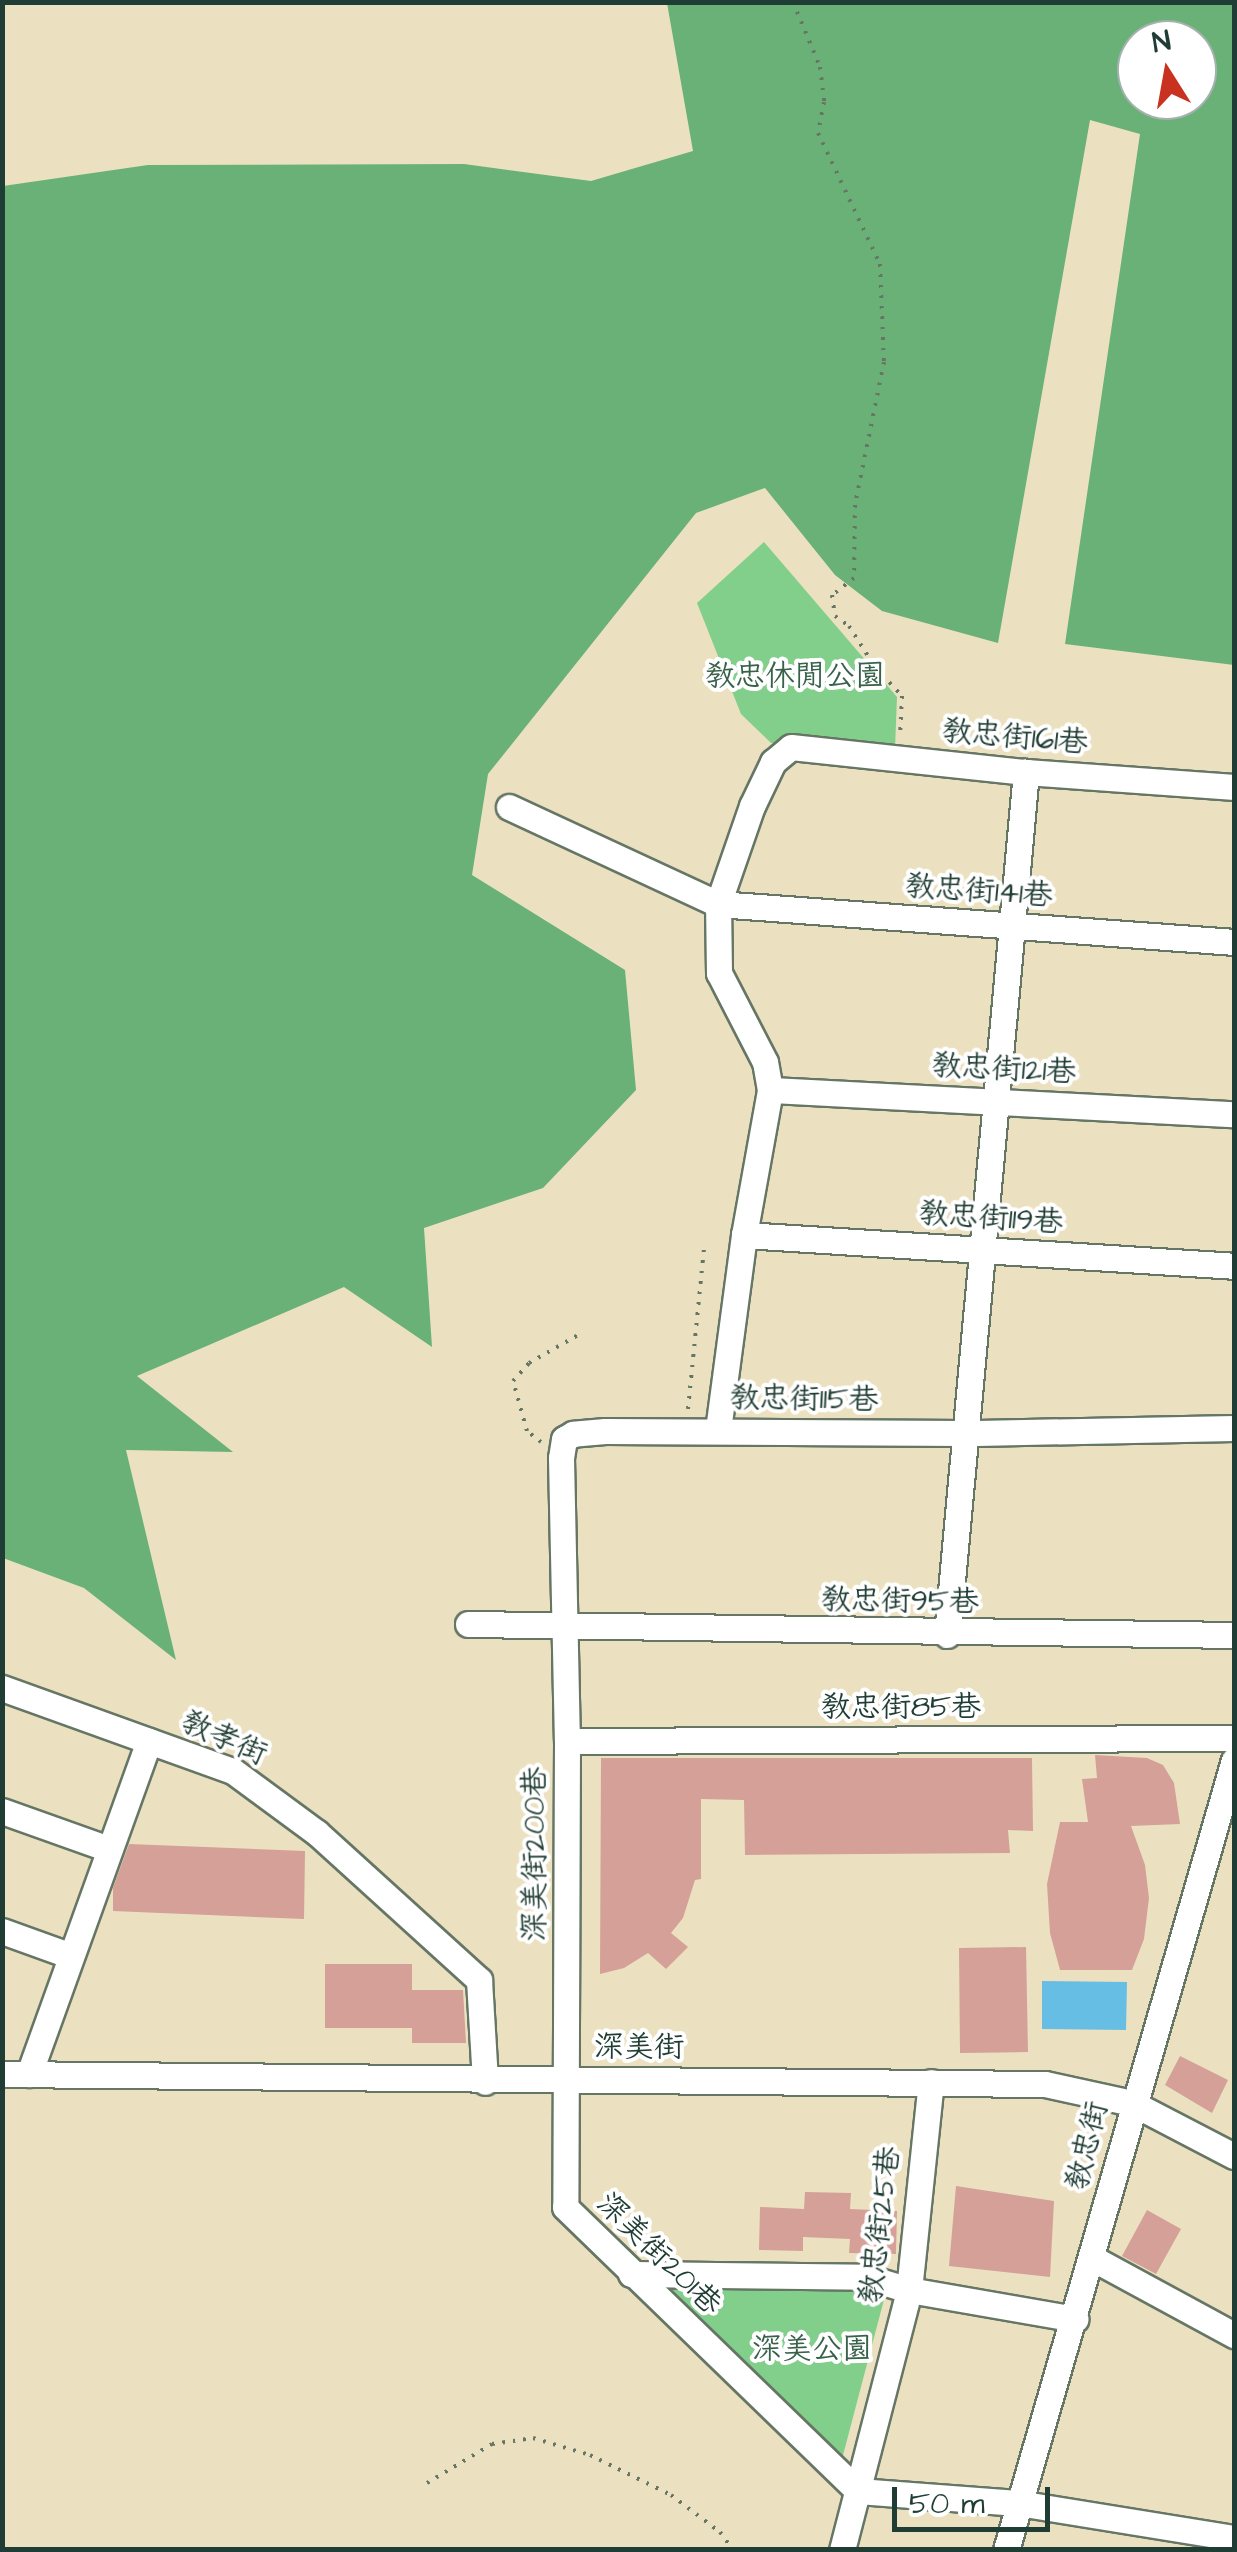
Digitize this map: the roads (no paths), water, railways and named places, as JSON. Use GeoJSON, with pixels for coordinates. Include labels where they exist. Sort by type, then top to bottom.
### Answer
{"type":"FeatureCollection","features":[{"type":"Feature","properties":{"kind":"street","name":"教忠街161巷"},"geometry":{"type":"LineString","coordinates":[[718,904],[752,806],[774,762],[791,748],[1026,772],[1234,787]]}},
{"type":"Feature","properties":{"kind":"street"},"geometry":{"type":"LineString","coordinates":[[947,1634],[1026,772]]}},
{"type":"Feature","properties":{"kind":"street"},"geometry":{"type":"LineString","coordinates":[[509,807],[718,904],[719,973],[765,1062],[770,1090],[744,1236],[718,1430]]}},
{"type":"Feature","properties":{"kind":"street","name":"教忠街141巷"},"geometry":{"type":"LineString","coordinates":[[718,904],[1234,942]]}},
{"type":"Feature","properties":{"kind":"street","name":"教忠街121巷"},"geometry":{"type":"LineString","coordinates":[[770,1090],[1234,1114]]}},
{"type":"Feature","properties":{"kind":"street","name":"教忠街119巷"},"geometry":{"type":"LineString","coordinates":[[744,1236],[1234,1266]]}},
{"type":"Feature","properties":{"kind":"street","name":"教忠街115巷"},"geometry":{"type":"LineString","coordinates":[[565,1628],[561,1458],[564,1439],[573,1434],[1234,1428]]}},
{"type":"Feature","properties":{"kind":"street","name":"教忠街95巷"},"geometry":{"type":"LineString","coordinates":[[468,1624],[947,1634],[1234,1635]]}},
{"type":"Feature","properties":{"kind":"street","name":"深美街200巷"},"geometry":{"type":"LineString","coordinates":[[565,1628],[568,2080]]}},
{"type":"Feature","properties":{"kind":"street"},"geometry":{"type":"LineString","coordinates":[[2,1688],[150,1741]]}},
{"type":"Feature","properties":{"kind":"street","name":"教忠街85巷"},"geometry":{"type":"LineString","coordinates":[[567,1741],[1234,1738]]}},
{"type":"Feature","properties":{"kind":"street","name":"教孝街"},"geometry":{"type":"LineString","coordinates":[[16,2074],[70,1956],[150,1741],[204,1758],[264,1792],[317,1833],[480,1980],[485,2082]]}},
{"type":"Feature","properties":{"kind":"street","name":"教忠街"},"geometry":{"type":"LineString","coordinates":[[1006,2550],[1076,2319],[1132,2104],[1234,1760]]}},
{"type":"Feature","properties":{"kind":"street"},"geometry":{"type":"LineString","coordinates":[[2,1811],[109,1849]]}},
{"type":"Feature","properties":{"kind":"street"},"geometry":{"type":"LineString","coordinates":[[2,1931],[70,1956]]}},
{"type":"Feature","properties":{"kind":"street","name":"深美街"},"geometry":{"type":"LineString","coordinates":[[16,2074],[485,2082],[1045,2084],[1132,2104],[1234,2156]]}},
{"type":"Feature","properties":{"kind":"street","name":"深美街201巷"},"geometry":{"type":"LineString","coordinates":[[568,2080],[564,2207],[858,2490]]}},
{"type":"Feature","properties":{"kind":"street","name":"教忠街25巷"},"geometry":{"type":"LineString","coordinates":[[842,2550],[909,2290],[931,2082]]}},
{"type":"Feature","properties":{"kind":"street"},"geometry":{"type":"LineString","coordinates":[[1092,2258],[1234,2335]]}},
{"type":"Feature","properties":{"kind":"street"},"geometry":{"type":"LineString","coordinates":[[631,2274],[866,2277],[909,2290],[1076,2319]]}},
{"type":"Feature","properties":{"kind":"street"},"geometry":{"type":"LineString","coordinates":[[858,2490],[1018,2503],[1234,2538]]}},
{"type":"Feature","properties":{"kind":"water"},"geometry":{"type":"Polygon","coordinates":[[[1042,1981],[1127,1982],[1126,2030],[1042,2029],[1042,1981]]]}},
{"type":"Feature","properties":{"kind":"park label","name":"教忠休閒公園"},"geometry":{"type":"Point","coordinates":[795,676]}},
{"type":"Feature","properties":{"kind":"park label","name":"深美公園"},"geometry":{"type":"Point","coordinates":[812,2349]}}]}
